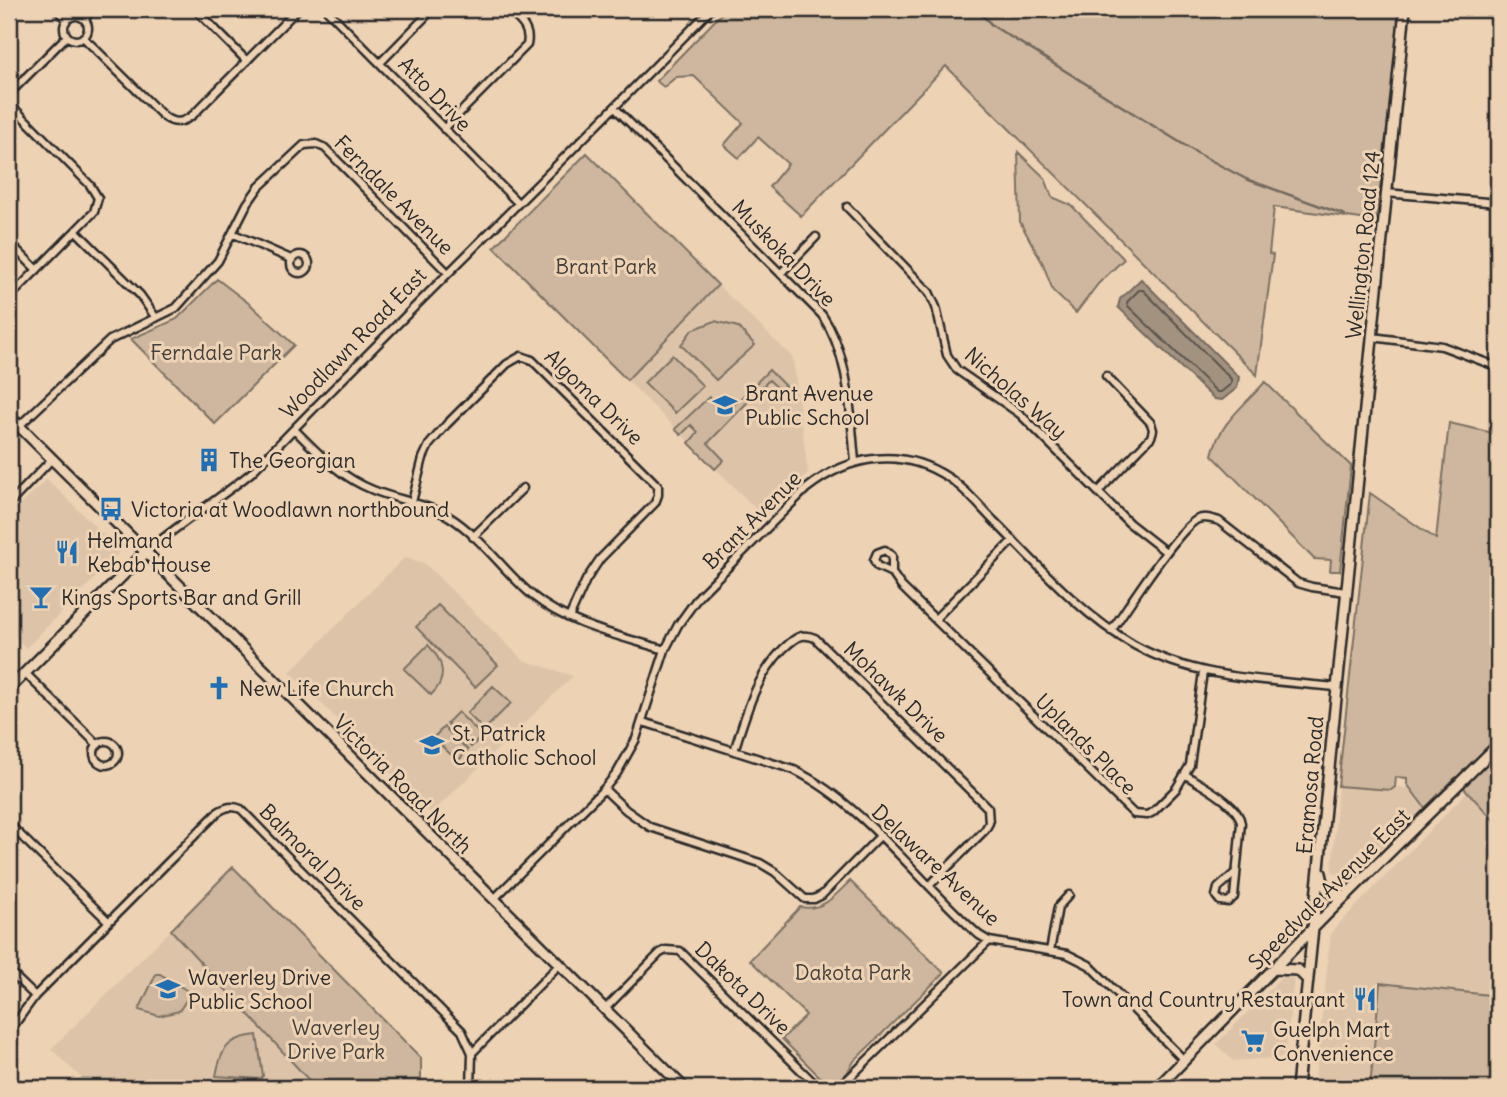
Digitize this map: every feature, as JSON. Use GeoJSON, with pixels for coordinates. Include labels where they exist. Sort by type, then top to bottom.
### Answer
{"type":"FeatureCollection","features":[{"type":"Feature","properties":{"kind":"main road","name":"Wellington Road 124"},"geometry":{"type":"LineString","coordinates":[[1357,484],[1405,9]]}},
{"type":"Feature","properties":{"kind":"main road","name":"Victoria Road North"},"geometry":{"type":"LineString","coordinates":[[9,416],[684,1088]]}},
{"type":"Feature","properties":{"kind":"main road","name":"Eramosa Road"},"geometry":{"type":"LineString","coordinates":[[1297,1088],[1357,484]]}},
{"type":"Feature","properties":{"kind":"main road","name":"Woodlawn Road East"},"geometry":{"type":"LineString","coordinates":[[9,689],[146,552]]}},
{"type":"Feature","properties":{"kind":"main road","name":"Speedvale Avenue East"},"geometry":{"type":"LineString","coordinates":[[1157,1088],[1498,745]]}},
{"type":"Feature","properties":{"kind":"main road"},"geometry":{"type":"LineString","coordinates":[[1320,864],[1326,889],[1338,896],[1347,895]]}},
{"type":"Feature","properties":{"kind":"main road"},"geometry":{"type":"LineString","coordinates":[[1274,969],[1298,970],[1308,980]]}},
{"type":"Feature","properties":{"kind":"street"},"geometry":{"type":"LineString","coordinates":[[56,9],[67,20]]}},
{"type":"Feature","properties":{"kind":"street"},"geometry":{"type":"LineString","coordinates":[[83,19],[94,9]]}},
{"type":"Feature","properties":{"kind":"street"},"geometry":{"type":"LineString","coordinates":[[195,9],[247,61]]}},
{"type":"Feature","properties":{"kind":"street"},"geometry":{"type":"LineString","coordinates":[[83,37],[163,116],[174,122],[188,120],[298,9]]}},
{"type":"Feature","properties":{"kind":"street","name":"Atto Drive"},"geometry":{"type":"LineString","coordinates":[[326,9],[518,203]]}},
{"type":"Feature","properties":{"kind":"street"},"geometry":{"type":"LineString","coordinates":[[380,62],[433,9]]}},
{"type":"Feature","properties":{"kind":"street"},"geometry":{"type":"LineString","coordinates":[[444,129],[527,45],[526,28],[507,9]]}},
{"type":"Feature","properties":{"kind":"street","name":"Woodlawn Road East"},"geometry":{"type":"LineString","coordinates":[[146,552],[182,522],[252,472],[447,272],[615,108],[711,9]]}},
{"type":"Feature","properties":{"kind":"street"},"geometry":{"type":"LineString","coordinates":[[74,16],[83,19],[88,27],[83,37],[75,40],[67,36],[64,27],[67,20],[74,16]]}},
{"type":"Feature","properties":{"kind":"street"},"geometry":{"type":"LineString","coordinates":[[9,94],[67,36]]}},
{"type":"Feature","properties":{"kind":"street"},"geometry":{"type":"LineString","coordinates":[[9,103],[96,194],[96,208],[9,298]]}},
{"type":"Feature","properties":{"kind":"street","name":"Muskoka Drive"},"geometry":{"type":"LineString","coordinates":[[615,108],[815,305],[837,341],[843,359],[855,461]]}},
{"type":"Feature","properties":{"kind":"street","name":"Ferndale Avenue"},"geometry":{"type":"LineString","coordinates":[[19,426],[110,340],[176,308],[206,277],[223,254],[247,204],[259,187],[308,143],[325,148],[447,272]]}},
{"type":"Feature","properties":{"kind":"street"},"geometry":{"type":"LineString","coordinates":[[1386,193],[1498,203]]}},
{"type":"Feature","properties":{"kind":"street","name":"Nicholas Way"},"geometry":{"type":"LineString","coordinates":[[847,207],[929,292],[936,307],[947,355],[957,370],[1020,414],[1129,523],[1166,552]]}},
{"type":"Feature","properties":{"kind":"street"},"geometry":{"type":"LineString","coordinates":[[76,231],[140,295],[156,317]]}},
{"type":"Feature","properties":{"kind":"street"},"geometry":{"type":"LineString","coordinates":[[234,234],[291,260]]}},
{"type":"Feature","properties":{"kind":"street"},"geometry":{"type":"LineString","coordinates":[[782,272],[816,237]]}},
{"type":"Feature","properties":{"kind":"street"},"geometry":{"type":"LineString","coordinates":[[9,242],[37,270]]}},
{"type":"Feature","properties":{"kind":"street"},"geometry":{"type":"LineString","coordinates":[[1372,337],[1442,346],[1498,367]]}},
{"type":"Feature","properties":{"kind":"street","name":"Algoma Drive"},"geometry":{"type":"LineString","coordinates":[[412,502],[423,458],[437,434],[507,364],[522,356],[533,360],[658,486],[655,503],[593,568],[569,618]]}},
{"type":"Feature","properties":{"kind":"street"},"geometry":{"type":"LineString","coordinates":[[1098,492],[1151,437],[1153,430],[1151,423],[1106,376]]}},
{"type":"Feature","properties":{"kind":"street"},"geometry":{"type":"LineString","coordinates":[[293,429],[336,470],[355,482],[449,517],[531,594],[569,618],[665,650]]}},
{"type":"Feature","properties":{"kind":"street","name":"Brant Avenue"},"geometry":{"type":"LineString","coordinates":[[494,900],[604,789],[625,758],[643,722],[665,650],[678,625],[699,596],[806,489],[828,473],[855,461],[894,458],[920,464],[949,477],[1084,609],[1111,631],[1162,658],[1203,672],[1336,687]]}},
{"type":"Feature","properties":{"kind":"street"},"geometry":{"type":"LineString","coordinates":[[9,504],[52,459]]}},
{"type":"Feature","properties":{"kind":"street"},"geometry":{"type":"LineString","coordinates":[[473,537],[523,488]]}},
{"type":"Feature","properties":{"kind":"street"},"geometry":{"type":"LineString","coordinates":[[1111,631],[1166,552],[1197,519],[1219,521],[1298,583],[1346,592]]}},
{"type":"Feature","properties":{"kind":"street"},"geometry":{"type":"LineString","coordinates":[[935,619],[1013,540]]}},
{"type":"Feature","properties":{"kind":"street","name":"Uplands Place"},"geometry":{"type":"LineString","coordinates":[[892,573],[1129,811],[1140,816],[1153,812],[1186,775],[1193,754],[1203,672]]}},
{"type":"Feature","properties":{"kind":"street","name":"Mohawk Drive"},"geometry":{"type":"LineString","coordinates":[[734,751],[751,699],[766,668],[795,637],[808,635],[815,638],[988,808],[989,823],[985,830],[929,886]]}},
{"type":"Feature","properties":{"kind":"street"},"geometry":{"type":"LineString","coordinates":[[26,673],[98,745]]}},
{"type":"Feature","properties":{"kind":"street","name":"Delaware Avenue"},"geometry":{"type":"LineString","coordinates":[[643,722],[794,770],[814,780],[843,800],[970,927],[989,941],[1067,954],[1089,965],[1184,1060]]}},
{"type":"Feature","properties":{"kind":"street"},"geometry":{"type":"LineString","coordinates":[[1186,775],[1238,813],[1241,823],[1234,897],[1228,902],[1220,901],[1216,896],[1218,888],[1236,872]]}},
{"type":"Feature","properties":{"kind":"street"},"geometry":{"type":"LineString","coordinates":[[604,789],[626,810],[650,827],[762,864],[805,899],[814,900],[822,895],[879,837]]}},
{"type":"Feature","properties":{"kind":"street","name":"Balmoral Drive"},"geometry":{"type":"LineString","coordinates":[[9,1032],[35,996],[108,921],[218,812],[235,807],[448,1016],[466,1036],[472,1053]]}},
{"type":"Feature","properties":{"kind":"street"},"geometry":{"type":"LineString","coordinates":[[9,824],[108,921]]}},
{"type":"Feature","properties":{"kind":"street"},"geometry":{"type":"LineString","coordinates":[[1050,951],[1058,907],[1069,895]]}},
{"type":"Feature","properties":{"kind":"street"},"geometry":{"type":"LineString","coordinates":[[835,1088],[843,1084],[989,941]]}},
{"type":"Feature","properties":{"kind":"street","name":"Dakota Drive"},"geometry":{"type":"LineString","coordinates":[[605,1009],[660,953],[666,950],[680,951],[816,1085],[824,1088]]}},
{"type":"Feature","properties":{"kind":"street"},"geometry":{"type":"LineString","coordinates":[[9,954],[9,964]]}},
{"type":"Feature","properties":{"kind":"street"},"geometry":{"type":"LineString","coordinates":[[471,1088],[472,1053],[559,965]]}},
{"type":"Feature","properties":{"kind":"street"},"geometry":{"type":"LineString","coordinates":[[9,971],[35,996]]}},
{"type":"Feature","properties":{"kind":"street"},"geometry":{"type":"LineString","coordinates":[[9,1082],[21,1088]]}},
{"type":"Feature","properties":{"kind":"shaded area","name":"Brant Avenue Public School"},"geometry":{"type":"Polygon","coordinates":[[[718,285],[793,358],[808,473],[764,517],[627,380],[718,285]]]}},
{"type":"Feature","properties":{"kind":"shaded area"},"geometry":{"type":"Polygon","coordinates":[[[47,479],[119,550],[116,557],[26,648],[9,630],[9,565],[15,559],[9,547],[9,516],[47,479]]]}},
{"type":"Feature","properties":{"kind":"shaded area","name":"St. Patrick Catholic School"},"geometry":{"type":"Polygon","coordinates":[[[404,558],[424,563],[523,660],[573,676],[431,814],[290,672],[404,558]]]}},
{"type":"Feature","properties":{"kind":"shaded area"},"geometry":{"type":"Polygon","coordinates":[[[1407,784],[1425,808],[1346,881],[1332,871],[1338,786],[1391,790],[1395,787],[1406,788],[1407,784]]]}},
{"type":"Feature","properties":{"kind":"shaded area"},"geometry":{"type":"Polygon","coordinates":[[[1468,791],[1498,825],[1498,996],[1380,983],[1370,1088],[1354,1087],[1353,1083],[1315,1079],[1331,932],[1468,791]]]}},
{"type":"Feature","properties":{"kind":"shaded area","name":"Waverley Drive Public School"},"geometry":{"type":"Polygon","coordinates":[[[171,930],[316,1088],[92,1088],[51,1049],[171,930]]]}},
{"type":"Feature","properties":{"kind":"shaded area"},"geometry":{"type":"Polygon","coordinates":[[[1284,975],[1294,979],[1285,1057],[1233,1061],[1216,1044],[1284,975]]]}},
{"type":"Feature","properties":{"kind":"green space"},"geometry":{"type":"Polygon","coordinates":[[[726,9],[1401,9],[1376,221],[1274,207],[1269,254],[1273,255],[1257,375],[946,66],[801,216],[769,187],[788,164],[758,137],[739,158],[724,145],[743,123],[694,76],[676,77],[664,87],[656,81],[726,9]]]}},
{"type":"Feature","properties":{"kind":"green space"},"geometry":{"type":"Polygon","coordinates":[[[1018,152],[1045,178],[1052,197],[1071,205],[1124,259],[1098,284],[1076,313],[1053,291],[1043,264],[1020,222],[1018,152]]]}},
{"type":"Feature","properties":{"kind":"green space","name":"Brant Park"},"geometry":{"type":"Polygon","coordinates":[[[587,153],[718,285],[627,380],[494,247],[587,153]]]}},
{"type":"Feature","properties":{"kind":"green space","name":"Ferndale Park"},"geometry":{"type":"Polygon","coordinates":[[[217,279],[251,305],[294,345],[215,424],[131,339],[177,319],[217,279]]]}},
{"type":"Feature","properties":{"kind":"green space"},"geometry":{"type":"Polygon","coordinates":[[[715,321],[738,327],[755,345],[716,380],[681,345],[692,330],[715,321]]]}},
{"type":"Feature","properties":{"kind":"green space"},"geometry":{"type":"Polygon","coordinates":[[[672,355],[703,386],[675,413],[644,383],[672,355]]]}},
{"type":"Feature","properties":{"kind":"green space"},"geometry":{"type":"Polygon","coordinates":[[[769,370],[790,391],[785,395],[769,380],[708,443],[724,460],[715,469],[689,443],[698,432],[691,425],[681,435],[675,429],[709,397],[727,412],[769,370]]]}},
{"type":"Feature","properties":{"kind":"green space"},"geometry":{"type":"Polygon","coordinates":[[[1265,382],[1351,466],[1340,571],[1330,571],[1331,560],[1314,559],[1212,455],[1220,433],[1265,382]]]}},
{"type":"Feature","properties":{"kind":"green space"},"geometry":{"type":"Polygon","coordinates":[[[1449,423],[1498,434],[1498,825],[1455,778],[1425,808],[1407,784],[1407,778],[1396,777],[1395,787],[1391,790],[1338,786],[1370,493],[1436,539],[1449,423]]]}},
{"type":"Feature","properties":{"kind":"green space"},"geometry":{"type":"Polygon","coordinates":[[[438,605],[498,665],[475,687],[416,627],[438,605]]]}},
{"type":"Feature","properties":{"kind":"green space"},"geometry":{"type":"Polygon","coordinates":[[[428,645],[438,657],[442,670],[440,683],[431,695],[404,669],[428,645]]]}},
{"type":"Feature","properties":{"kind":"green space"},"geometry":{"type":"Polygon","coordinates":[[[493,686],[511,703],[484,730],[467,713],[493,686]]]}},
{"type":"Feature","properties":{"kind":"green space"},"geometry":{"type":"Polygon","coordinates":[[[458,712],[482,736],[471,747],[447,723],[458,712]]]}},
{"type":"Feature","properties":{"kind":"green space"},"geometry":{"type":"Polygon","coordinates":[[[444,727],[468,750],[458,761],[433,738],[444,727]]]}},
{"type":"Feature","properties":{"kind":"green space","name":"Waverley Drive Park"},"geometry":{"type":"Polygon","coordinates":[[[233,867],[421,1058],[421,1088],[316,1088],[171,930],[233,867]]]}},
{"type":"Feature","properties":{"kind":"green space","name":"Dakota Park"},"geometry":{"type":"Polygon","coordinates":[[[850,881],[944,973],[854,1061],[847,1073],[840,1079],[831,1081],[821,1078],[782,1039],[806,1015],[750,960],[800,907],[816,907],[822,904],[850,881]]]}},
{"type":"Feature","properties":{"kind":"green space"},"geometry":{"type":"Polygon","coordinates":[[[156,974],[191,993],[179,1011],[159,1016],[139,1010],[156,974]]]}},
{"type":"Feature","properties":{"kind":"green space"},"geometry":{"type":"Polygon","coordinates":[[[1380,983],[1498,996],[1498,1088],[1370,1088],[1380,983]]]}},
{"type":"Feature","properties":{"kind":"green space"},"geometry":{"type":"Polygon","coordinates":[[[257,1035],[263,1076],[260,1079],[216,1076],[220,1058],[228,1046],[239,1039],[257,1035]]]}},
{"type":"Feature","properties":{"kind":"water"},"geometry":{"type":"Polygon","coordinates":[[[1141,279],[1239,377],[1237,388],[1222,400],[1214,399],[1118,307],[1120,299],[1141,279]]]}},
{"type":"Feature","properties":{"kind":"waterway"},"geometry":{"type":"LineString","coordinates":[[976,9],[993,26],[1197,153],[1246,179],[1345,215]]}},
{"type":"Feature","properties":{"kind":"place","name":"Brant Avenue Public School"},"geometry":{"type":"Point","coordinates":[725,405]}},
{"type":"Feature","properties":{"kind":"place","name":"The Georgian"},"geometry":{"type":"Point","coordinates":[209,460]}},
{"type":"Feature","properties":{"kind":"place","name":"Victoria at Woodlawn northbound"},"geometry":{"type":"Point","coordinates":[111,509]}},
{"type":"Feature","properties":{"kind":"place","name":"Helmand Kebab House"},"geometry":{"type":"Point","coordinates":[67,552]}},
{"type":"Feature","properties":{"kind":"place","name":"Kings Sports Bar and Grill"},"geometry":{"type":"Point","coordinates":[41,597]}},
{"type":"Feature","properties":{"kind":"place","name":"New Life Church"},"geometry":{"type":"Point","coordinates":[219,688]}},
{"type":"Feature","properties":{"kind":"place","name":"St. Patrick Catholic School"},"geometry":{"type":"Point","coordinates":[432,745]}},
{"type":"Feature","properties":{"kind":"place","name":"Waverley Drive Public School"},"geometry":{"type":"Point","coordinates":[168,989]}},
{"type":"Feature","properties":{"kind":"place","name":"Town and Country Restaurant"},"geometry":{"type":"Point","coordinates":[1365,999]}},
{"type":"Feature","properties":{"kind":"place","name":"Guelph Mart Convenience"},"geometry":{"type":"Point","coordinates":[1253,1041]}}]}
